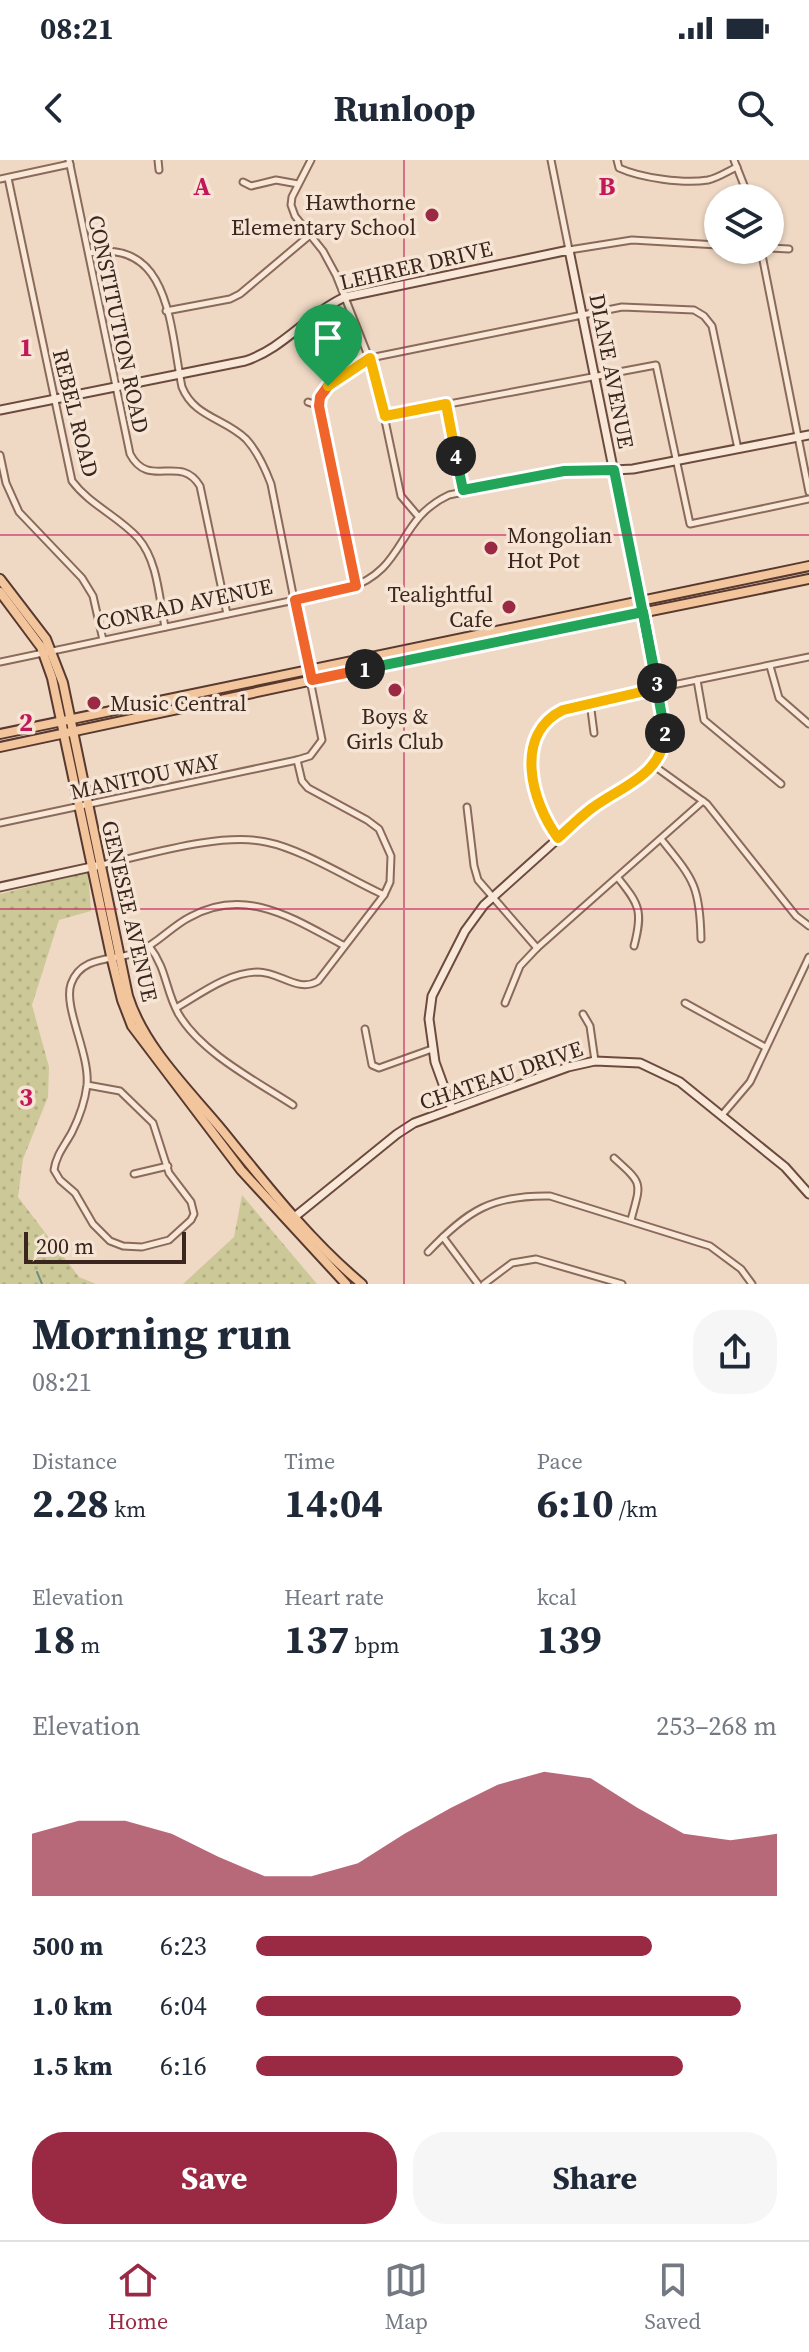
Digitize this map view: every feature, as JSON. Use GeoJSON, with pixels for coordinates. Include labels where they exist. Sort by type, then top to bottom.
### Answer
{"type":"FeatureCollection","features":[{"type":"Feature","properties":{"kind":"main road"},"geometry":{"type":"LineString","coordinates":[[0,734],[809,566]]}},
{"type":"Feature","properties":{"kind":"main road","name":"GENESEE AVENUE"},"geometry":{"type":"LineString","coordinates":[[0,579],[48,651],[67,720],[125,1011],[139,1039],[241,1170],[346,1284]]}},
{"type":"Feature","properties":{"kind":"main road"},"geometry":{"type":"LineString","coordinates":[[0,747],[809,579]]}},
{"type":"Feature","properties":{"kind":"main road","name":"GENESEE AVENUE"},"geometry":{"type":"LineString","coordinates":[[0,592],[48,651]]}},
{"type":"Feature","properties":{"kind":"main road","name":"GENESEE AVENUE"},"geometry":{"type":"LineString","coordinates":[[116,956],[131,1004],[146,1036],[225,1134],[328,1253],[362,1284]]}},
{"type":"Feature","properties":{"kind":"street"},"geometry":{"type":"LineString","coordinates":[[158,160],[159,170]]}},
{"type":"Feature","properties":{"kind":"street"},"geometry":{"type":"LineString","coordinates":[[311,160],[291,205],[295,216],[323,251],[370,358],[401,496],[418,516]]}},
{"type":"Feature","properties":{"kind":"street","name":"DIANE AVENUE"},"geometry":{"type":"LineString","coordinates":[[551,160],[665,725],[664,740],[653,765]]}},
{"type":"Feature","properties":{"kind":"street"},"geometry":{"type":"LineString","coordinates":[[617,160],[619,168],[639,177],[698,180],[717,177],[737,167]]}},
{"type":"Feature","properties":{"kind":"street"},"geometry":{"type":"LineString","coordinates":[[734,160],[744,184]]}},
{"type":"Feature","properties":{"kind":"street"},"geometry":{"type":"LineString","coordinates":[[0,179],[70,162]]}},
{"type":"Feature","properties":{"kind":"street","name":"CONSTITUTION ROAD"},"geometry":{"type":"LineString","coordinates":[[70,162],[130,454],[141,468],[153,473],[186,472],[195,477],[200,486],[227,614]]}},
{"type":"Feature","properties":{"kind":"street","name":"REBEL ROAD"},"geometry":{"type":"LineString","coordinates":[[8,178],[72,481],[82,494],[133,533],[147,551],[165,627]]}},
{"type":"Feature","properties":{"kind":"street"},"geometry":{"type":"LineString","coordinates":[[243,182],[251,186],[276,180],[298,184]]}},
{"type":"Feature","properties":{"kind":"street"},"geometry":{"type":"LineString","coordinates":[[166,311],[230,299],[240,294],[310,235]]}},
{"type":"Feature","properties":{"kind":"street","name":"LEHRER DRIVE"},"geometry":{"type":"LineString","coordinates":[[0,410],[260,356],[321,309],[345,297],[569,250],[632,240],[704,244]]}},
{"type":"Feature","properties":{"kind":"street"},"geometry":{"type":"LineString","coordinates":[[784,249],[789,249]]}},
{"type":"Feature","properties":{"kind":"street"},"geometry":{"type":"LineString","coordinates":[[89,253],[115,250],[141,261],[155,276],[187,398],[195,408],[226,424],[245,439],[263,464],[271,484],[322,740],[310,756],[297,760],[302,781],[308,788],[379,829],[391,856],[390,882],[384,895],[318,981],[302,986],[269,973],[239,975],[229,977],[176,1008]]}},
{"type":"Feature","properties":{"kind":"street"},"geometry":{"type":"LineString","coordinates":[[764,264],[809,492]]}},
{"type":"Feature","properties":{"kind":"street"},"geometry":{"type":"LineString","coordinates":[[356,586],[319,406],[320,397],[328,386],[370,358],[634,306],[694,310],[712,326],[738,449]]}},
{"type":"Feature","properties":{"kind":"street"},"geometry":{"type":"LineString","coordinates":[[385,416],[656,365],[690,524],[809,499]]}},
{"type":"Feature","properties":{"kind":"street"},"geometry":{"type":"LineString","coordinates":[[308,402],[319,406]]}},
{"type":"Feature","properties":{"kind":"street"},"geometry":{"type":"LineString","coordinates":[[446,404],[463,490]]}},
{"type":"Feature","properties":{"kind":"street","name":"CONRAD AVENUE"},"geometry":{"type":"LineString","coordinates":[[0,662],[356,586],[388,565],[418,516],[435,501],[463,490],[564,471],[633,469],[809,435]]}},
{"type":"Feature","properties":{"kind":"street"},"geometry":{"type":"LineString","coordinates":[[0,455],[6,483],[19,512],[82,578],[93,596],[103,640]]}},
{"type":"Feature","properties":{"kind":"street"},"geometry":{"type":"LineString","coordinates":[[558,838],[540,812],[531,759],[534,738],[546,720],[563,710],[590,702],[809,657]]}},
{"type":"Feature","properties":{"kind":"street"},"geometry":{"type":"LineString","coordinates":[[770,666],[779,698],[809,724]]}},
{"type":"Feature","properties":{"kind":"street"},"geometry":{"type":"LineString","coordinates":[[697,680],[704,720],[781,784]]}},
{"type":"Feature","properties":{"kind":"street"},"geometry":{"type":"LineString","coordinates":[[590,702],[594,733]]}},
{"type":"Feature","properties":{"kind":"street","name":"MANITOU WAY"},"geometry":{"type":"LineString","coordinates":[[0,823],[297,760]]}},
{"type":"Feature","properties":{"kind":"street"},"geometry":{"type":"LineString","coordinates":[[452,1109],[432,1049],[429,1019],[432,996],[465,931],[484,905],[558,838],[591,809],[639,779],[653,765],[703,801],[796,916],[809,926]]}},
{"type":"Feature","properties":{"kind":"street"},"geometry":{"type":"LineString","coordinates":[[505,1003],[520,966],[537,948],[703,801]]}},
{"type":"Feature","properties":{"kind":"street"},"geometry":{"type":"LineString","coordinates":[[467,807],[478,880],[537,948]]}},
{"type":"Feature","properties":{"kind":"street"},"geometry":{"type":"LineString","coordinates":[[661,839],[691,877],[700,903],[701,939]]}},
{"type":"Feature","properties":{"kind":"street"},"geometry":{"type":"LineString","coordinates":[[0,887],[222,840],[263,841],[282,846],[384,895]]}},
{"type":"Feature","properties":{"kind":"street"},"geometry":{"type":"LineString","coordinates":[[618,878],[635,898],[641,915],[634,946]]}},
{"type":"Feature","properties":{"kind":"street"},"geometry":{"type":"LineString","coordinates":[[87,1085],[112,1088],[128,1097],[157,1128],[173,1181],[191,1202],[193,1210],[191,1220],[169,1240],[142,1247],[123,1246],[110,1241],[93,1224],[82,1203],[54,1170],[55,1159],[73,1131],[87,1085],[87,1067],[70,999],[70,986],[76,975],[85,966],[138,953],[188,917],[219,905],[238,903],[268,907],[343,945]]}},
{"type":"Feature","properties":{"kind":"street"},"geometry":{"type":"LineString","coordinates":[[149,946],[162,963],[179,1014],[209,1048],[293,1105]]}},
{"type":"Feature","properties":{"kind":"street"},"geometry":{"type":"LineString","coordinates":[[722,1115],[750,1082],[809,957]]}},
{"type":"Feature","properties":{"kind":"street"},"geometry":{"type":"LineString","coordinates":[[685,1003],[765,1047]]}},
{"type":"Feature","properties":{"kind":"street"},"geometry":{"type":"LineString","coordinates":[[583,1014],[590,1026],[595,1061]]}},
{"type":"Feature","properties":{"kind":"street"},"geometry":{"type":"LineString","coordinates":[[365,1029],[372,1065],[379,1068],[432,1049]]}},
{"type":"Feature","properties":{"kind":"street","name":"CHATEAU DRIVE"},"geometry":{"type":"LineString","coordinates":[[287,1222],[414,1123],[568,1067],[595,1061],[624,1060],[654,1068],[680,1082],[785,1167],[809,1194]]}},
{"type":"Feature","properties":{"kind":"street"},"geometry":{"type":"LineString","coordinates":[[614,1158],[637,1178],[640,1187],[631,1220]]}},
{"type":"Feature","properties":{"kind":"street"},"geometry":{"type":"LineString","coordinates":[[134,1174],[168,1166]]}},
{"type":"Feature","properties":{"kind":"street"},"geometry":{"type":"LineString","coordinates":[[428,1252],[488,1204],[523,1195],[550,1196],[710,1246],[741,1269],[752,1284]]}},
{"type":"Feature","properties":{"kind":"street"},"geometry":{"type":"LineString","coordinates":[[443,1237],[481,1284],[512,1263],[536,1259],[622,1284]]}},
{"type":"Feature","properties":{"kind":"shaded area"},"geometry":{"type":"Polygon","coordinates":[[[88,872],[91,911],[59,920],[32,1005],[49,1067],[48,1097],[23,1159],[18,1197],[79,1277],[96,1284],[0,1284],[0,894],[88,872]]]}},
{"type":"Feature","properties":{"kind":"shaded area"},"geometry":{"type":"Polygon","coordinates":[[[242,1195],[317,1284],[183,1284],[234,1237],[242,1195]]]}},
{"type":"Feature","properties":{"kind":"waterway"},"geometry":{"type":"LineString","coordinates":[[37,1272],[42,1284]]}},
{"type":"Feature","properties":{"kind":"place","name":"Hawthorne Elementary School"},"geometry":{"type":"Point","coordinates":[432,215]}},
{"type":"Feature","properties":{"kind":"place","name":"Mongolian Hot Pot"},"geometry":{"type":"Point","coordinates":[491,548]}},
{"type":"Feature","properties":{"kind":"place","name":"Tealightful Cafe"},"geometry":{"type":"Point","coordinates":[509,607]}},
{"type":"Feature","properties":{"kind":"place","name":"Boys & Girls Club"},"geometry":{"type":"Point","coordinates":[395,690]}},
{"type":"Feature","properties":{"kind":"place","name":"Music Central"},"geometry":{"type":"Point","coordinates":[94,703]}},
{"type":"Feature","properties":{"kind":"route"},"geometry":{"type":"LineString","coordinates":[[328,386],[320,397],[319,406],[356,586],[295,600],[312,680],[534,635],[643,612],[651,653],[665,725],[662,748],[647,773],[591,809],[558,838],[540,812],[531,759],[534,738],[540,727],[563,710],[590,702],[658,688],[651,653],[634,568],[614,470],[564,471],[463,490],[446,404],[385,416],[370,358],[328,386]]}}]}
